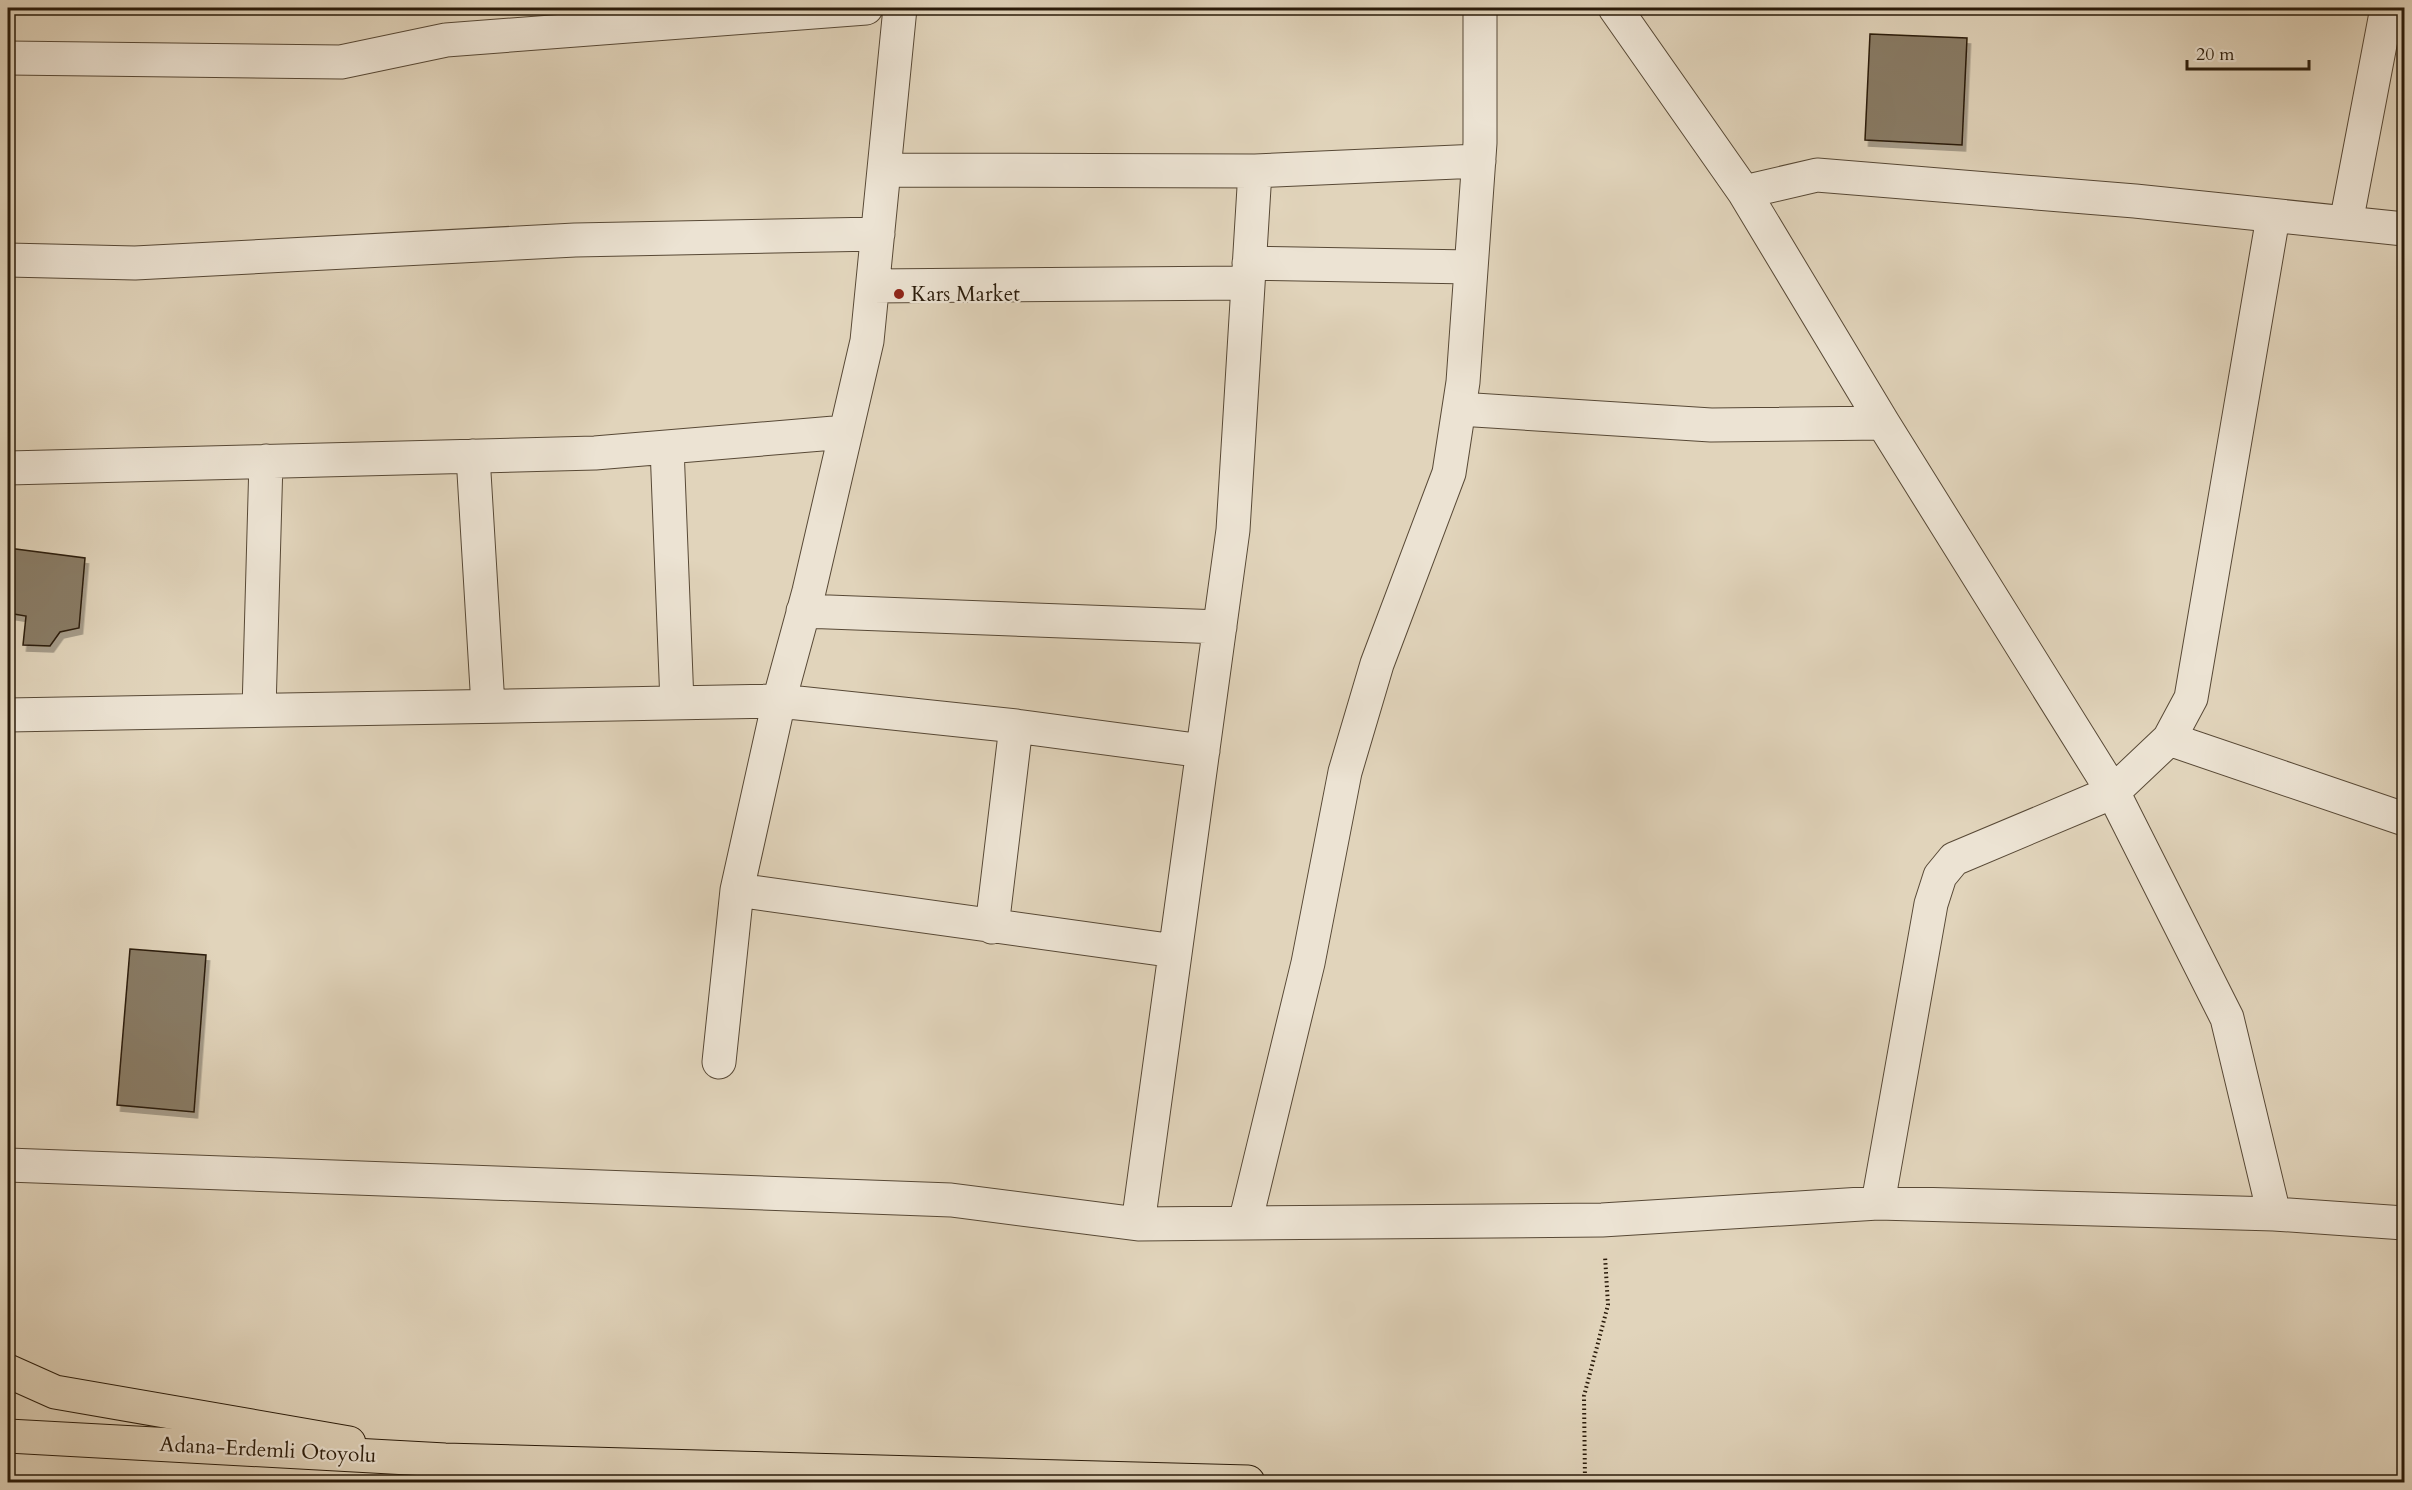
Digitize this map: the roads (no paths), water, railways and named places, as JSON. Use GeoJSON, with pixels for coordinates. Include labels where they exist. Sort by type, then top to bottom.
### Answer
{"type":"FeatureCollection","features":[{"type":"Feature","properties":{"kind":"main road"},"geometry":{"type":"LineString","coordinates":[[8,1371],[55,1392],[445,1460]]}},
{"type":"Feature","properties":{"kind":"main road","name":"Adana-Erdemli Otoyolu"},"geometry":{"type":"LineString","coordinates":[[8,1436],[445,1460],[1248,1482]]}},
{"type":"Feature","properties":{"kind":"street"},"geometry":{"type":"LineString","coordinates":[[8,58],[341,62],[446,40],[866,8]]}},
{"type":"Feature","properties":{"kind":"street"},"geometry":{"type":"LineString","coordinates":[[719,1062],[737,890],[779,701],[803,612],[867,340],[900,8]]}},
{"type":"Feature","properties":{"kind":"street"},"geometry":{"type":"LineString","coordinates":[[1245,1223],[1308,963],[1345,772],[1377,664],[1449,473],[1459,409],[1479,160],[1480,8]]}},
{"type":"Feature","properties":{"kind":"street"},"geometry":{"type":"LineString","coordinates":[[1616,8],[1744,192],[1883,423],[2113,792],[2227,1018],[2274,1214]]}},
{"type":"Feature","properties":{"kind":"street"},"geometry":{"type":"LineString","coordinates":[[2346,223],[2387,8]]}},
{"type":"Feature","properties":{"kind":"street"},"geometry":{"type":"LineString","coordinates":[[884,170],[1255,171],[1479,160]]}},
{"type":"Feature","properties":{"kind":"street"},"geometry":{"type":"LineString","coordinates":[[1137,1224],[1233,531],[1255,171]]}},
{"type":"Feature","properties":{"kind":"street"},"geometry":{"type":"LineString","coordinates":[[1744,192],[1817,175],[2135,201],[2273,218],[2404,229]]}},
{"type":"Feature","properties":{"kind":"street"},"geometry":{"type":"LineString","coordinates":[[1878,1203],[1931,904],[1940,876],[1954,859],[1978,847],[2113,792],[2169,740],[2191,698],[2273,218]]}},
{"type":"Feature","properties":{"kind":"street"},"geometry":{"type":"LineString","coordinates":[[8,261],[135,263],[575,240],[878,234]]}},
{"type":"Feature","properties":{"kind":"street"},"geometry":{"type":"LineString","coordinates":[[873,286],[1471,267]]}},
{"type":"Feature","properties":{"kind":"street"},"geometry":{"type":"LineString","coordinates":[[1459,409],[1711,425],[1883,423]]}},
{"type":"Feature","properties":{"kind":"street"},"geometry":{"type":"LineString","coordinates":[[8,468],[595,453],[846,432]]}},
{"type":"Feature","properties":{"kind":"street"},"geometry":{"type":"LineString","coordinates":[[667,447],[677,703]]}},
{"type":"Feature","properties":{"kind":"street"},"geometry":{"type":"LineString","coordinates":[[473,456],[488,706]]}},
{"type":"Feature","properties":{"kind":"street"},"geometry":{"type":"LineString","coordinates":[[259,710],[266,461]]}},
{"type":"Feature","properties":{"kind":"street"},"geometry":{"type":"LineString","coordinates":[[803,612],[1220,627]]}},
{"type":"Feature","properties":{"kind":"street"},"geometry":{"type":"LineString","coordinates":[[8,715],[779,701],[1016,726],[1203,751]]}},
{"type":"Feature","properties":{"kind":"street"},"geometry":{"type":"LineString","coordinates":[[992,927],[1016,726]]}},
{"type":"Feature","properties":{"kind":"street"},"geometry":{"type":"LineString","coordinates":[[2169,740],[2404,819]]}},
{"type":"Feature","properties":{"kind":"street"},"geometry":{"type":"LineString","coordinates":[[737,890],[1175,951]]}},
{"type":"Feature","properties":{"kind":"street"},"geometry":{"type":"LineString","coordinates":[[8,1165],[951,1200],[1137,1224],[1602,1220],[1878,1203],[2274,1214],[2404,1223]]}},
{"type":"Feature","properties":{"kind":"place","name":"Kars Market"},"geometry":{"type":"Point","coordinates":[899,294]}}]}
